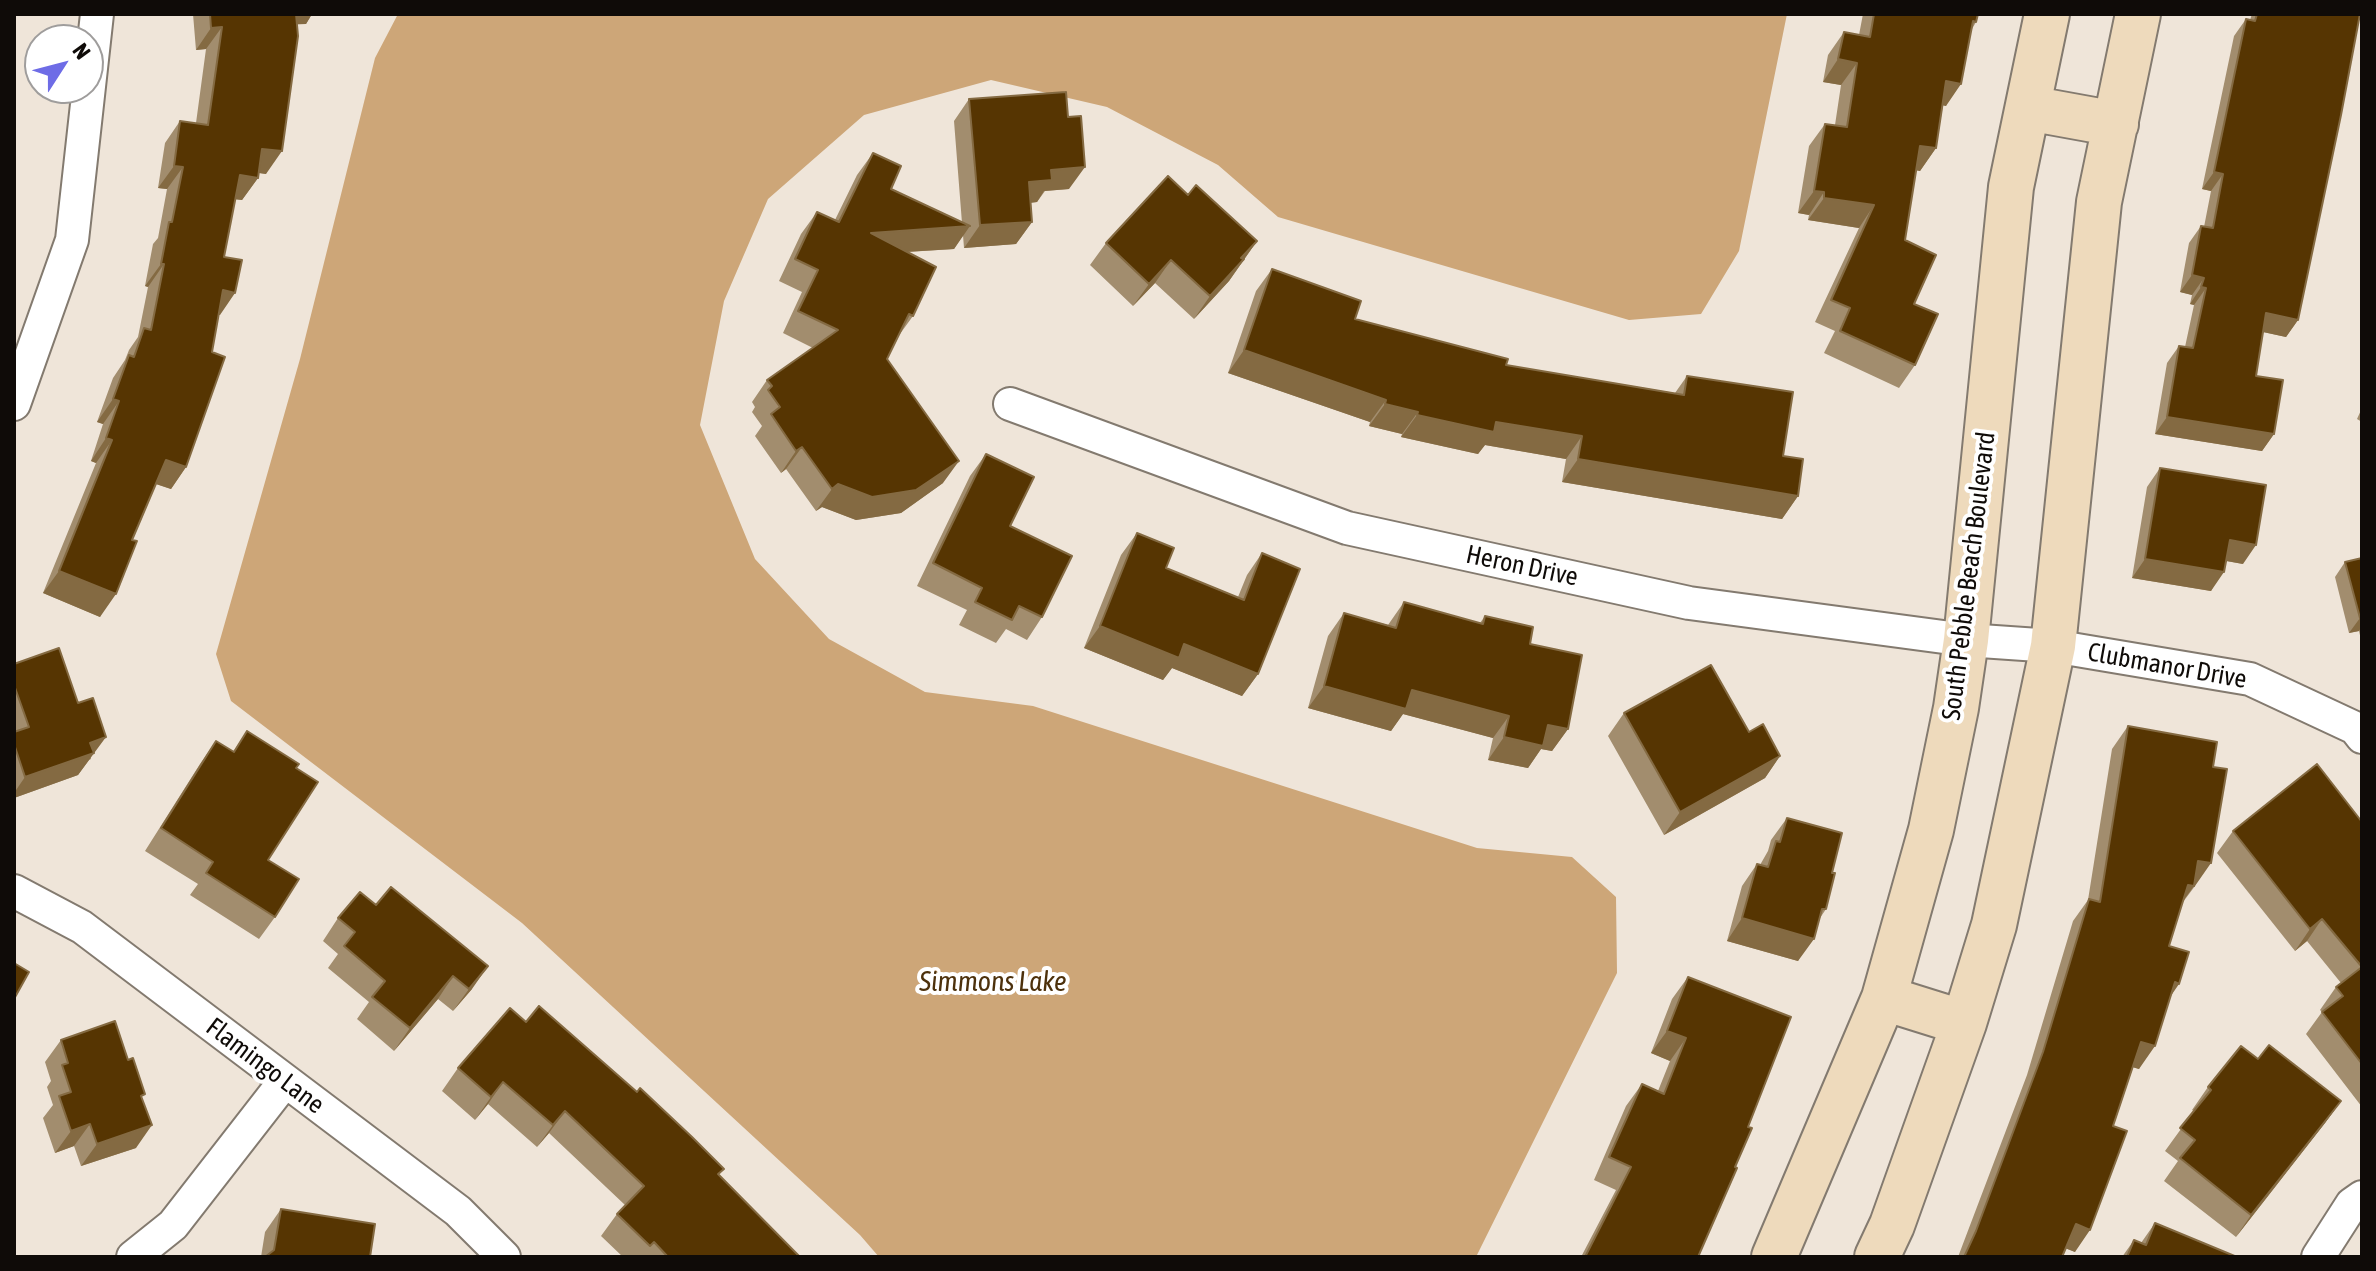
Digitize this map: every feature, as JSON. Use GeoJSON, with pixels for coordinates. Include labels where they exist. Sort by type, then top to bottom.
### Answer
{"type":"FeatureCollection","features":[{"type":"Feature","properties":{"kind":"street"},"geometry":{"type":"LineString","coordinates":[[14,404],[72,240],[97,14]]}},
{"type":"Feature","properties":{"kind":"street","name":"South Pebble Beach Boulevard"},"geometry":{"type":"LineString","coordinates":[[1774,1257],[1884,998],[1931,830],[1966,640],[2011,187],[2047,14]]}},
{"type":"Feature","properties":{"kind":"street"},"geometry":{"type":"LineString","coordinates":[[1877,1257],[1892,1225],[1964,1023],[1994,925],[2053,646],[2099,202],[2138,14]]}},
{"type":"Feature","properties":{"kind":"street"},"geometry":{"type":"LineString","coordinates":[[2028,108],[2116,124]]}},
{"type":"Feature","properties":{"kind":"street","name":"Heron Drive"},"geometry":{"type":"LineString","coordinates":[[1010,404],[1347,528],[1689,603],[1966,640],[2053,646]]}},
{"type":"Feature","properties":{"kind":"street","name":"Clubmanor Drive"},"geometry":{"type":"LineString","coordinates":[[2053,646],[2250,679],[2355,728],[2362,737]]}},
{"type":"Feature","properties":{"kind":"street","name":"Flamingo Lane"},"geometry":{"type":"LineString","coordinates":[[14,891],[82,927],[458,1211],[504,1257]]}},
{"type":"Feature","properties":{"kind":"street"},"geometry":{"type":"LineString","coordinates":[[1884,998],[1964,1023]]}},
{"type":"Feature","properties":{"kind":"street"},"geometry":{"type":"LineString","coordinates":[[133,1257],[173,1225],[285,1081]]}},
{"type":"Feature","properties":{"kind":"street"},"geometry":{"type":"LineString","coordinates":[[2318,1257],[2352,1204],[2362,1197]]}},
{"type":"Feature","properties":{"kind":"water","name":"Simmons Lake"},"geometry":{"type":"Polygon","coordinates":[[[398,14],[1787,14],[1739,251],[1701,314],[1629,320],[1278,217],[1218,165],[1107,107],[991,80],[864,115],[768,199],[724,301],[700,425],[755,559],[829,639],[925,692],[1033,706],[1477,848],[1572,857],[1616,897],[1617,973],[1476,1257],[879,1257],[860,1235],[522,923],[231,701],[216,654],[300,359],[375,58],[398,14]]]}},
{"type":"Feature","properties":{"kind":"building"},"geometry":{"type":"Polygon","coordinates":[[[210,14],[296,14],[298,36],[282,151],[262,149],[258,178],[240,175],[224,257],[242,260],[235,293],[223,290],[212,352],[225,357],[186,467],[166,460],[132,540],[137,541],[116,594],[59,571],[112,440],[106,438],[119,401],[113,399],[129,355],[134,357],[144,328],[151,330],[169,222],[172,222],[183,167],[174,166],[180,121],[208,125],[222,27],[211,28],[210,14]]]}},
{"type":"Feature","properties":{"kind":"building"},"geometry":{"type":"Polygon","coordinates":[[[1874,14],[1978,14],[1976,22],[1973,21],[1961,84],[1946,81],[1936,148],[1920,146],[1905,240],[1936,255],[1914,304],[1938,314],[1915,365],[1840,331],[1850,308],[1831,300],[1874,205],[1824,198],[1824,192],[1814,191],[1825,124],[1847,127],[1857,63],[1838,59],[1844,32],[1870,37],[1874,14]]]}},
{"type":"Feature","properties":{"kind":"building"},"geometry":{"type":"Polygon","coordinates":[[[2257,14],[2360,14],[2298,320],[2266,313],[2256,376],[2283,380],[2274,434],[2167,417],[2179,346],[2193,348],[2206,288],[2201,287],[2204,278],[2192,275],[2201,226],[2213,228],[2223,174],[2214,172],[2246,19],[2255,21],[2257,14]]]}},
{"type":"Feature","properties":{"kind":"building"},"geometry":{"type":"Polygon","coordinates":[[[1066,92],[1068,117],[1081,116],[1085,167],[1051,170],[1052,180],[1029,182],[1032,222],[980,225],[969,99],[1066,92]]]}},
{"type":"Feature","properties":{"kind":"building"},"geometry":{"type":"Polygon","coordinates":[[[873,153],[901,166],[891,189],[970,226],[871,233],[936,267],[913,316],[909,314],[887,359],[959,461],[916,490],[872,497],[838,484],[832,489],[802,447],[796,451],[771,414],[780,407],[768,390],[772,386],[767,380],[838,330],[798,311],[818,270],[795,259],[817,212],[839,222],[873,153]]]}},
{"type":"Feature","properties":{"kind":"building"},"geometry":{"type":"Polygon","coordinates":[[[1168,176],[1188,195],[1196,185],[1257,241],[1210,296],[1171,260],[1149,284],[1106,243],[1168,176]]]}},
{"type":"Feature","properties":{"kind":"building"},"geometry":{"type":"Polygon","coordinates":[[[1272,269],[1361,301],[1355,319],[1508,359],[1506,365],[1684,395],[1687,376],[1793,392],[1783,456],[1803,459],[1798,496],[1578,459],[1582,436],[1496,422],[1494,432],[1417,415],[1418,412],[1385,404],[1386,400],[1244,350],[1272,269]]]}},
{"type":"Feature","properties":{"kind":"building"},"geometry":{"type":"Polygon","coordinates":[[[986,454],[1034,477],[1010,526],[1072,556],[1042,617],[1019,606],[1012,620],[975,602],[982,588],[933,563],[986,454]]]}},
{"type":"Feature","properties":{"kind":"building"},"geometry":{"type":"Polygon","coordinates":[[[2160,468],[2266,485],[2256,545],[2230,540],[2224,572],[2145,559],[2160,468]]]}},
{"type":"Feature","properties":{"kind":"building"},"geometry":{"type":"Polygon","coordinates":[[[1137,533],[1174,548],[1166,568],[1244,600],[1262,553],[1300,569],[1258,674],[1184,644],[1179,658],[1100,626],[1137,533]]]}},
{"type":"Feature","properties":{"kind":"building"},"geometry":{"type":"Polygon","coordinates":[[[2362,558],[2362,618],[2360,618],[2345,562],[2362,558]]]}},
{"type":"Feature","properties":{"kind":"building"},"geometry":{"type":"Polygon","coordinates":[[[1404,602],[1483,624],[1485,616],[1533,627],[1530,644],[1582,655],[1568,729],[1548,725],[1543,746],[1504,737],[1509,716],[1412,690],[1406,709],[1324,686],[1344,613],[1396,628],[1404,602]]]}},
{"type":"Feature","properties":{"kind":"building"},"geometry":{"type":"Polygon","coordinates":[[[59,648],[78,703],[93,698],[106,737],[90,743],[94,753],[25,777],[14,744],[14,732],[29,727],[14,685],[14,664],[59,648]]]}},
{"type":"Feature","properties":{"kind":"building"},"geometry":{"type":"Polygon","coordinates":[[[1711,665],[1749,732],[1763,724],[1780,756],[1680,812],[1624,713],[1711,665]]]}},
{"type":"Feature","properties":{"kind":"building"},"geometry":{"type":"Polygon","coordinates":[[[2128,726],[2217,742],[2213,767],[2227,769],[2211,863],[2198,861],[2194,886],[2188,885],[2169,946],[2189,952],[2179,984],[2175,982],[2155,1046],[2141,1042],[2113,1126],[2127,1131],[2090,1230],[2076,1224],[2062,1257],[1964,1257],[2043,1052],[2089,899],[2100,902],[2128,726]]]}},
{"type":"Feature","properties":{"kind":"building"},"geometry":{"type":"Polygon","coordinates":[[[247,731],[299,764],[296,768],[318,782],[268,860],[299,879],[275,917],[206,873],[213,862],[161,828],[216,741],[234,752],[247,731]]]}},
{"type":"Feature","properties":{"kind":"building"},"geometry":{"type":"Polygon","coordinates":[[[2317,764],[2362,822],[2362,967],[2322,919],[2310,929],[2233,831],[2317,764]]]}},
{"type":"Feature","properties":{"kind":"building"},"geometry":{"type":"Polygon","coordinates":[[[1787,818],[1842,833],[1826,909],[1822,909],[1814,939],[1742,918],[1757,864],[1768,867],[1787,818]]]}},
{"type":"Feature","properties":{"kind":"building"},"geometry":{"type":"Polygon","coordinates":[[[391,887],[488,966],[469,989],[453,976],[410,1028],[372,997],[385,981],[344,946],[355,932],[338,918],[360,892],[376,905],[391,887]]]}},
{"type":"Feature","properties":{"kind":"building"},"geometry":{"type":"Polygon","coordinates":[[[14,963],[29,972],[14,999],[14,963]]]}},
{"type":"Feature","properties":{"kind":"building"},"geometry":{"type":"Polygon","coordinates":[[[2362,967],[2362,1064],[2322,1012],[2343,996],[2336,987],[2362,967]]]}},
{"type":"Feature","properties":{"kind":"building"},"geometry":{"type":"Polygon","coordinates":[[[1688,977],[1791,1017],[1748,1127],[1752,1128],[1698,1257],[1585,1257],[1631,1167],[1609,1157],[1642,1084],[1664,1094],[1686,1038],[1667,1031],[1688,977]]]}},
{"type":"Feature","properties":{"kind":"building"},"geometry":{"type":"Polygon","coordinates":[[[539,1006],[637,1092],[640,1088],[692,1137],[724,1169],[718,1174],[800,1257],[668,1257],[654,1242],[650,1246],[617,1214],[644,1186],[565,1111],[553,1125],[503,1082],[491,1097],[458,1068],[510,1008],[526,1022],[539,1006]]]}},
{"type":"Feature","properties":{"kind":"building"},"geometry":{"type":"Polygon","coordinates":[[[115,1021],[128,1060],[133,1058],[145,1094],[141,1096],[152,1125],[97,1144],[90,1124],[71,1131],[59,1096],[71,1092],[62,1065],[68,1063],[61,1040],[115,1021]]]}},
{"type":"Feature","properties":{"kind":"building"},"geometry":{"type":"Polygon","coordinates":[[[2269,1045],[2341,1101],[2251,1215],[2180,1158],[2195,1140],[2180,1128],[2241,1046],[2258,1059],[2269,1045]]]}},
{"type":"Feature","properties":{"kind":"building"},"geometry":{"type":"Polygon","coordinates":[[[281,1209],[375,1224],[370,1257],[265,1257],[274,1250],[281,1209]]]}},
{"type":"Feature","properties":{"kind":"building"},"geometry":{"type":"Polygon","coordinates":[[[2155,1223],[2237,1257],[2127,1257],[2134,1240],[2146,1245],[2155,1223]]]}}]}
